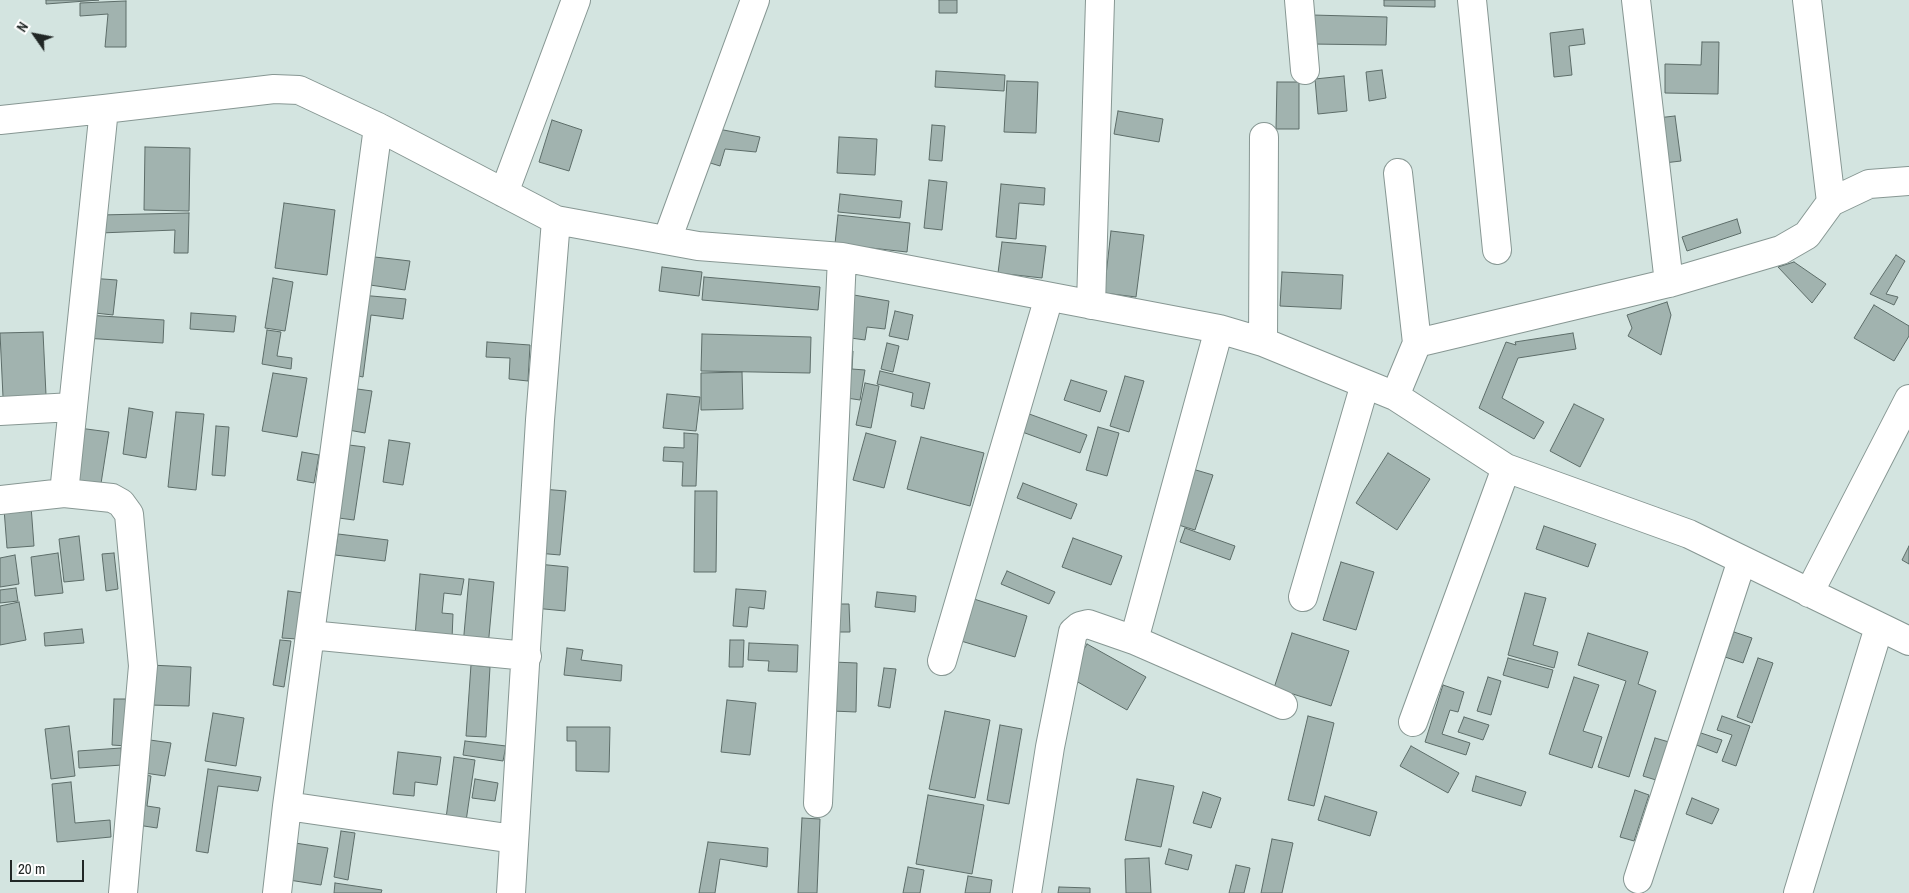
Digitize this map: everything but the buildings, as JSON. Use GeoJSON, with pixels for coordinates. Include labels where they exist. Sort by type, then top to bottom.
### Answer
{"type":"FeatureCollection","features":[{"type":"Feature","properties":{"kind":"street"},"geometry":{"type":"LineString","coordinates":[[504,193],[576,0]]}},
{"type":"Feature","properties":{"kind":"street"},"geometry":{"type":"LineString","coordinates":[[666,240],[755,0]]}},
{"type":"Feature","properties":{"kind":"street"},"geometry":{"type":"LineString","coordinates":[[1091,305],[1100,0]]}},
{"type":"Feature","properties":{"kind":"street"},"geometry":{"type":"LineString","coordinates":[[1299,0],[1304,70]]}},
{"type":"Feature","properties":{"kind":"street"},"geometry":{"type":"LineString","coordinates":[[1472,0],[1497,250]]}},
{"type":"Feature","properties":{"kind":"street"},"geometry":{"type":"LineString","coordinates":[[1636,0],[1669,283]]}},
{"type":"Feature","properties":{"kind":"street"},"geometry":{"type":"LineString","coordinates":[[1807,0],[1831,202]]}},
{"type":"Feature","properties":{"kind":"street"},"geometry":{"type":"LineString","coordinates":[[0,120],[274,89],[299,90],[378,127],[556,220],[698,246],[842,258],[1219,329],[1263,342],[1396,396],[1506,468],[1689,534],[1909,641]]}},
{"type":"Feature","properties":{"kind":"street"},"geometry":{"type":"LineString","coordinates":[[64,493],[104,109]]}},
{"type":"Feature","properties":{"kind":"street"},"geometry":{"type":"LineString","coordinates":[[277,893],[378,127]]}},
{"type":"Feature","properties":{"kind":"street"},"geometry":{"type":"LineString","coordinates":[[1263,342],[1264,137]]}},
{"type":"Feature","properties":{"kind":"street"},"geometry":{"type":"LineString","coordinates":[[1396,396],[1417,343],[1398,173]]}},
{"type":"Feature","properties":{"kind":"street"},"geometry":{"type":"LineString","coordinates":[[1417,343],[1669,283],[1781,250],[1807,235],[1831,202],[1868,184],[1909,181]]}},
{"type":"Feature","properties":{"kind":"street"},"geometry":{"type":"LineString","coordinates":[[511,893],[540,420],[556,220]]}},
{"type":"Feature","properties":{"kind":"street"},"geometry":{"type":"LineString","coordinates":[[818,803],[842,258]]}},
{"type":"Feature","properties":{"kind":"street"},"geometry":{"type":"LineString","coordinates":[[942,661],[1049,297]]}},
{"type":"Feature","properties":{"kind":"street"},"geometry":{"type":"LineString","coordinates":[[1134,640],[1219,329]]}},
{"type":"Feature","properties":{"kind":"street"},"geometry":{"type":"LineString","coordinates":[[1303,597],[1365,384]]}},
{"type":"Feature","properties":{"kind":"street"},"geometry":{"type":"LineString","coordinates":[[1808,593],[1909,398]]}},
{"type":"Feature","properties":{"kind":"street"},"geometry":{"type":"LineString","coordinates":[[0,411],[73,407]]}},
{"type":"Feature","properties":{"kind":"street"},"geometry":{"type":"LineString","coordinates":[[1413,722],[1506,468]]}},
{"type":"Feature","properties":{"kind":"street"},"geometry":{"type":"LineString","coordinates":[[0,500],[64,493],[112,498],[121,502],[129,514],[143,666],[123,893]]}},
{"type":"Feature","properties":{"kind":"street"},"geometry":{"type":"LineString","coordinates":[[1638,879],[1742,560]]}},
{"type":"Feature","properties":{"kind":"street"},"geometry":{"type":"LineString","coordinates":[[1027,893],[1050,746],[1073,632],[1080,626],[1088,624],[1134,640],[1282,706]]}},
{"type":"Feature","properties":{"kind":"street"},"geometry":{"type":"LineString","coordinates":[[1798,893],[1879,628]]}},
{"type":"Feature","properties":{"kind":"street"},"geometry":{"type":"LineString","coordinates":[[310,635],[527,656]]}},
{"type":"Feature","properties":{"kind":"street"},"geometry":{"type":"LineString","coordinates":[[287,806],[514,839]]}}]}
